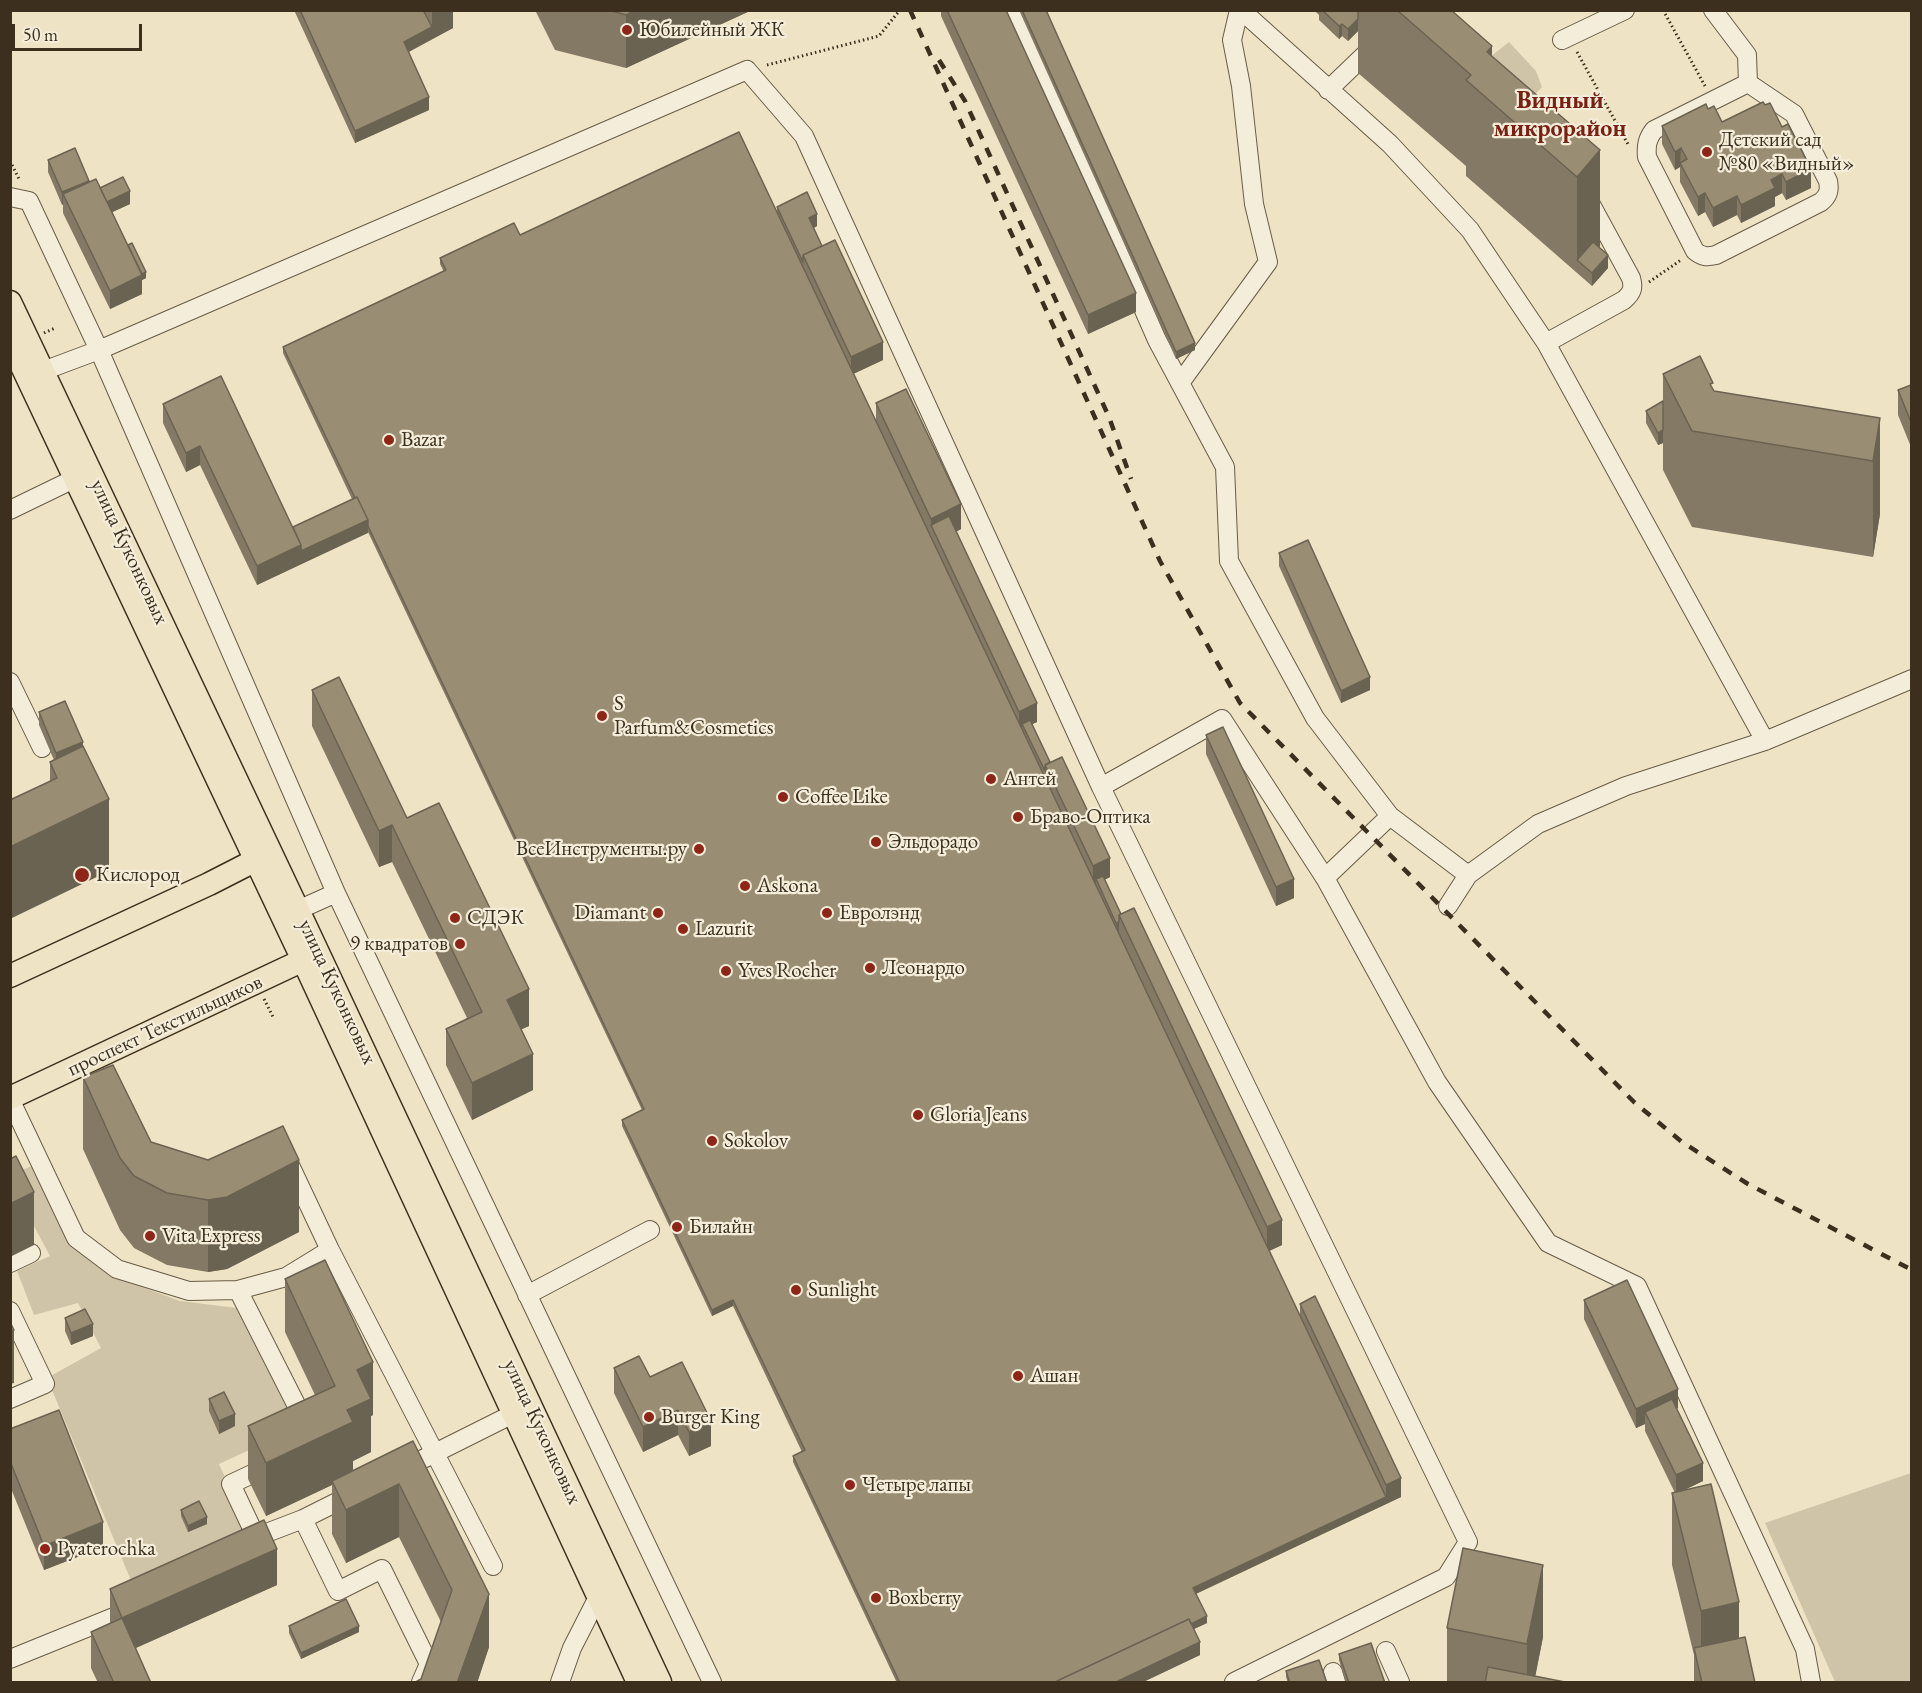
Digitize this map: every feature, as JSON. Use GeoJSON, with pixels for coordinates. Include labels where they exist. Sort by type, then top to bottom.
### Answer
{"type":"FeatureCollection","features":[{"type":"Feature","properties":{"kind":"main road","name":"улица Куконковых"},"geometry":{"type":"LineString","coordinates":[[10,302],[291,914],[513,1414],[638,1683]]}},
{"type":"Feature","properties":{"kind":"main road","name":"улица Куконковых"},"geometry":{"type":"LineString","coordinates":[[10,341],[267,884]]}},
{"type":"Feature","properties":{"kind":"main road"},"geometry":{"type":"LineString","coordinates":[[10,976],[256,860],[291,914]]}},
{"type":"Feature","properties":{"kind":"main road"},"geometry":{"type":"LineString","coordinates":[[209,884],[254,878],[278,890],[291,914]]}},
{"type":"Feature","properties":{"kind":"main road","name":"улица Куконковых"},"geometry":{"type":"LineString","coordinates":[[310,956],[660,1683]]}},
{"type":"Feature","properties":{"kind":"main road","name":"проспект Текстильщиков"},"geometry":{"type":"LineString","coordinates":[[10,1098],[101,1068],[310,956]]}},
{"type":"Feature","properties":{"kind":"street"},"geometry":{"type":"LineString","coordinates":[[1012,10],[1157,340],[1225,467],[1229,561],[1315,718],[1390,816],[1468,875]]}},
{"type":"Feature","properties":{"kind":"street"},"geometry":{"type":"LineString","coordinates":[[1180,383],[1268,262],[1254,204],[1242,86],[1232,40],[1240,10],[1390,144],[1470,230],[1546,343],[1765,741]]}},
{"type":"Feature","properties":{"kind":"street"},"geometry":{"type":"LineString","coordinates":[[1566,39],[1625,10]]}},
{"type":"Feature","properties":{"kind":"street"},"geometry":{"type":"LineString","coordinates":[[1713,10],[1747,56],[1749,61],[1748,83]]}},
{"type":"Feature","properties":{"kind":"street"},"geometry":{"type":"LineString","coordinates":[[1328,90],[1387,34]]}},
{"type":"Feature","properties":{"kind":"street"},"geometry":{"type":"LineString","coordinates":[[43,371],[99,351],[747,70],[804,136],[1101,787],[1468,1542],[1446,1577],[1234,1683]]}},
{"type":"Feature","properties":{"kind":"street"},"geometry":{"type":"LineString","coordinates":[[1748,83],[1794,114],[1830,189],[1827,197],[1821,202],[1716,255],[1708,257],[1699,255],[1647,157],[1646,147],[1654,130],[1748,83]]}},
{"type":"Feature","properties":{"kind":"street"},"geometry":{"type":"LineString","coordinates":[[1546,343],[1624,300],[1630,294],[1633,286],[1631,278],[1589,199],[1571,183]]}},
{"type":"Feature","properties":{"kind":"street"},"geometry":{"type":"LineString","coordinates":[[10,197],[29,201],[99,351],[336,893],[712,1683]]}},
{"type":"Feature","properties":{"kind":"street"},"geometry":{"type":"LineString","coordinates":[[10,510],[76,478]]}},
{"type":"Feature","properties":{"kind":"street"},"geometry":{"type":"LineString","coordinates":[[1448,906],[1468,875],[1538,824],[1626,786],[1765,741],[1911,679]]}},
{"type":"Feature","properties":{"kind":"street"},"geometry":{"type":"LineString","coordinates":[[10,682],[42,748]]}},
{"type":"Feature","properties":{"kind":"street"},"geometry":{"type":"LineString","coordinates":[[1101,787],[1222,719],[1325,878],[1437,1082],[1548,1243],[1637,1286],[1804,1649],[1811,1683]]}},
{"type":"Feature","properties":{"kind":"street"},"geometry":{"type":"LineString","coordinates":[[1325,878],[1390,816]]}},
{"type":"Feature","properties":{"kind":"street"},"geometry":{"type":"LineString","coordinates":[[291,914],[336,893]]}},
{"type":"Feature","properties":{"kind":"street"},"geometry":{"type":"LineString","coordinates":[[10,1098],[76,1238],[117,1269],[189,1291],[238,1290],[288,1276],[330,1250]]}},
{"type":"Feature","properties":{"kind":"street"},"geometry":{"type":"LineString","coordinates":[[280,1143],[330,1250],[492,1566]]}},
{"type":"Feature","properties":{"kind":"street"},"geometry":{"type":"LineString","coordinates":[[527,1295],[650,1230]]}},
{"type":"Feature","properties":{"kind":"street"},"geometry":{"type":"LineString","coordinates":[[10,1263],[31,1253]]}},
{"type":"Feature","properties":{"kind":"street"},"geometry":{"type":"LineString","coordinates":[[238,1290],[316,1443]]}},
{"type":"Feature","properties":{"kind":"street"},"geometry":{"type":"LineString","coordinates":[[10,1311],[45,1384],[10,1398]]}},
{"type":"Feature","properties":{"kind":"street"},"geometry":{"type":"LineString","coordinates":[[404,1468],[513,1414]]}},
{"type":"Feature","properties":{"kind":"street"},"geometry":{"type":"LineString","coordinates":[[284,1458],[231,1484],[256,1537],[303,1519],[364,1489]]}},
{"type":"Feature","properties":{"kind":"street"},"geometry":{"type":"LineString","coordinates":[[303,1519],[338,1591],[382,1569],[429,1664],[421,1683]]}},
{"type":"Feature","properties":{"kind":"street"},"geometry":{"type":"LineString","coordinates":[[560,1683],[572,1648],[598,1597]]}},
{"type":"Feature","properties":{"kind":"street"},"geometry":{"type":"LineString","coordinates":[[10,1659],[142,1605]]}},
{"type":"Feature","properties":{"kind":"street"},"geometry":{"type":"LineString","coordinates":[[1386,1651],[1400,1683]]}},
{"type":"Feature","properties":{"kind":"path"},"geometry":{"type":"LineString","coordinates":[[747,70],[879,36],[900,10]]}},
{"type":"Feature","properties":{"kind":"path"},"geometry":{"type":"LineString","coordinates":[[1664,10],[1713,101]]}},
{"type":"Feature","properties":{"kind":"path"},"geometry":{"type":"LineString","coordinates":[[1566,39],[1634,154],[1646,147]]}},
{"type":"Feature","properties":{"kind":"path"},"geometry":{"type":"LineString","coordinates":[[1653,279],[1695,251]]}},
{"type":"Feature","properties":{"kind":"path"},"geometry":{"type":"LineString","coordinates":[[43,334],[55,328]]}},
{"type":"Feature","properties":{"kind":"path"},"geometry":{"type":"LineString","coordinates":[[262,995],[274,1019]]}},
{"type":"Feature","properties":{"kind":"shaded area"},"geometry":{"type":"Polygon","coordinates":[[[1509,42],[1536,71],[1542,87],[1532,98],[1476,68],[1509,42]]]}},
{"type":"Feature","properties":{"kind":"shaded area"},"geometry":{"type":"Polygon","coordinates":[[[35,1165],[113,1276],[180,1301],[237,1308],[297,1428],[219,1464],[250,1533],[132,1583],[47,1378],[101,1348],[78,1303],[34,1315],[17,1271],[50,1256],[11,1183],[11,1174],[35,1165]]]}},
{"type":"Feature","properties":{"kind":"shaded area"},"geometry":{"type":"Polygon","coordinates":[[[1911,1473],[1911,1682],[1835,1682],[1765,1523],[1911,1473]]]}},
{"type":"Feature","properties":{"kind":"building"},"geometry":{"type":"Polygon","coordinates":[[[300,10],[423,10],[432,27],[404,42],[429,97],[355,131],[300,10]]]}},
{"type":"Feature","properties":{"kind":"building"},"geometry":{"type":"Polygon","coordinates":[[[608,10],[636,10],[626,15],[608,10]]]}},
{"type":"Feature","properties":{"kind":"building"},"geometry":{"type":"Polygon","coordinates":[[[947,10],[1006,10],[1136,293],[1088,315],[947,10]]]}},
{"type":"Feature","properties":{"kind":"building"},"geometry":{"type":"Polygon","coordinates":[[[1022,10],[1046,10],[1195,343],[1176,352],[1022,10]]]}},
{"type":"Feature","properties":{"kind":"building"},"geometry":{"type":"Polygon","coordinates":[[[1322,10],[1358,10],[1358,19],[1348,29],[1342,24],[1339,26],[1322,10]]]}},
{"type":"Feature","properties":{"kind":"building"},"geometry":{"type":"Polygon","coordinates":[[[1397,10],[1451,10],[1492,46],[1487,52],[1600,150],[1577,177],[1466,80],[1471,75],[1397,10]]]}},
{"type":"Feature","properties":{"kind":"building"},"geometry":{"type":"Polygon","coordinates":[[[1763,102],[1765,105],[1770,103],[1782,127],[1788,124],[1811,169],[1786,182],[1782,174],[1771,180],[1775,188],[1741,205],[1737,196],[1713,208],[1705,193],[1698,197],[1680,163],[1687,159],[1681,148],[1675,152],[1662,126],[1706,104],[1708,109],[1714,106],[1722,122],[1763,102]]]}},
{"type":"Feature","properties":{"kind":"building","name":"Евролэнд"},"geometry":{"type":"Polygon","coordinates":[[[739,132],[1386,1497],[1193,1588],[1207,1616],[1191,1624],[1189,1619],[1057,1683],[900,1683],[793,1456],[805,1450],[733,1300],[712,1310],[622,1120],[644,1109],[368,526],[368,520],[357,497],[355,498],[283,347],[446,270],[440,258],[514,223],[520,235],[739,132]]]}},
{"type":"Feature","properties":{"kind":"building"},"geometry":{"type":"Polygon","coordinates":[[[75,148],[89,181],[62,192],[48,160],[75,148]]]}},
{"type":"Feature","properties":{"kind":"building"},"geometry":{"type":"Polygon","coordinates":[[[123,177],[130,191],[107,202],[100,188],[123,177]]]}},
{"type":"Feature","properties":{"kind":"building"},"geometry":{"type":"Polygon","coordinates":[[[96,179],[142,275],[110,291],[63,194],[96,179]]]}},
{"type":"Feature","properties":{"kind":"building"},"geometry":{"type":"Polygon","coordinates":[[[807,192],[817,214],[809,218],[822,246],[803,255],[803,262],[777,207],[807,192]]]}},
{"type":"Feature","properties":{"kind":"building"},"geometry":{"type":"Polygon","coordinates":[[[835,240],[883,342],[851,357],[803,255],[835,240]]]}},
{"type":"Feature","properties":{"kind":"building"},"geometry":{"type":"Polygon","coordinates":[[[1593,242],[1608,255],[1592,273],[1577,260],[1593,242]]]}},
{"type":"Feature","properties":{"kind":"building"},"geometry":{"type":"Polygon","coordinates":[[[132,243],[146,272],[142,274],[128,245],[132,243]]]}},
{"type":"Feature","properties":{"kind":"building"},"geometry":{"type":"Polygon","coordinates":[[[1700,356],[1713,383],[1710,384],[1714,391],[1880,418],[1873,461],[1692,431],[1663,374],[1700,356]]]}},
{"type":"Feature","properties":{"kind":"building"},"geometry":{"type":"Polygon","coordinates":[[[221,376],[301,545],[257,566],[200,446],[186,453],[163,404],[221,376]]]}},
{"type":"Feature","properties":{"kind":"building"},"geometry":{"type":"Polygon","coordinates":[[[1911,385],[1911,422],[1898,390],[1911,385]]]}},
{"type":"Feature","properties":{"kind":"building"},"geometry":{"type":"Polygon","coordinates":[[[906,389],[961,504],[931,519],[876,403],[906,389]]]}},
{"type":"Feature","properties":{"kind":"building"},"geometry":{"type":"Polygon","coordinates":[[[1663,401],[1663,430],[1658,433],[1646,411],[1663,401]]]}},
{"type":"Feature","properties":{"kind":"building"},"geometry":{"type":"Polygon","coordinates":[[[357,497],[368,520],[301,551],[301,545],[293,527],[357,497]]]}},
{"type":"Feature","properties":{"kind":"building"},"geometry":{"type":"Polygon","coordinates":[[[949,516],[1037,703],[1019,712],[931,525],[949,516]]]}},
{"type":"Feature","properties":{"kind":"building"},"geometry":{"type":"Polygon","coordinates":[[[1308,540],[1370,677],[1341,691],[1279,553],[1308,540]]]}},
{"type":"Feature","properties":{"kind":"building"},"geometry":{"type":"Polygon","coordinates":[[[339,677],[407,818],[439,803],[529,989],[507,1000],[533,1054],[472,1083],[446,1029],[482,1012],[392,825],[379,831],[312,690],[339,677]]]}},
{"type":"Feature","properties":{"kind":"building"},"geometry":{"type":"Polygon","coordinates":[[[65,701],[83,742],[56,753],[39,712],[65,701]]]}},
{"type":"Feature","properties":{"kind":"building"},"geometry":{"type":"Polygon","coordinates":[[[1030,720],[1050,762],[1045,765],[1045,771],[1022,724],[1030,720]]]}},
{"type":"Feature","properties":{"kind":"building"},"geometry":{"type":"Polygon","coordinates":[[[1223,727],[1294,879],[1276,887],[1206,735],[1223,727]]]}},
{"type":"Feature","properties":{"kind":"building"},"geometry":{"type":"Polygon","coordinates":[[[83,746],[109,799],[10,847],[10,800],[57,778],[50,762],[83,746]]]}},
{"type":"Feature","properties":{"kind":"building"},"geometry":{"type":"Polygon","coordinates":[[[1062,757],[1110,858],[1093,866],[1045,765],[1062,757]]]}},
{"type":"Feature","properties":{"kind":"building"},"geometry":{"type":"Polygon","coordinates":[[[1103,876],[1121,914],[1119,922],[1116,923],[1096,879],[1103,876]]]}},
{"type":"Feature","properties":{"kind":"building"},"geometry":{"type":"Polygon","coordinates":[[[1134,908],[1282,1220],[1267,1227],[1119,915],[1134,908]]]}},
{"type":"Feature","properties":{"kind":"building"},"geometry":{"type":"Polygon","coordinates":[[[113,1065],[151,1142],[208,1160],[283,1126],[299,1160],[227,1197],[208,1200],[167,1193],[134,1176],[120,1158],[83,1077],[113,1065]]]}},
{"type":"Feature","properties":{"kind":"building"},"geometry":{"type":"Polygon","coordinates":[[[16,1156],[34,1192],[10,1204],[10,1159],[16,1156]]]}},
{"type":"Feature","properties":{"kind":"building"},"geometry":{"type":"Polygon","coordinates":[[[325,1260],[373,1362],[357,1370],[371,1399],[347,1410],[353,1422],[266,1463],[248,1426],[335,1386],[285,1279],[325,1260]]]}},
{"type":"Feature","properties":{"kind":"building"},"geometry":{"type":"Polygon","coordinates":[[[1627,1280],[1678,1389],[1636,1409],[1584,1300],[1627,1280]]]}},
{"type":"Feature","properties":{"kind":"building"},"geometry":{"type":"Polygon","coordinates":[[[1315,1296],[1401,1478],[1386,1485],[1300,1304],[1315,1296]]]}},
{"type":"Feature","properties":{"kind":"building"},"geometry":{"type":"Polygon","coordinates":[[[85,1309],[93,1324],[71,1333],[65,1318],[85,1309]]]}},
{"type":"Feature","properties":{"kind":"building"},"geometry":{"type":"Polygon","coordinates":[[[639,1356],[650,1377],[682,1362],[711,1421],[689,1432],[678,1410],[643,1427],[614,1368],[639,1356]]]}},
{"type":"Feature","properties":{"kind":"building"},"geometry":{"type":"Polygon","coordinates":[[[224,1392],[235,1414],[219,1421],[209,1399],[224,1392]]]}},
{"type":"Feature","properties":{"kind":"building"},"geometry":{"type":"Polygon","coordinates":[[[1672,1399],[1703,1463],[1676,1475],[1645,1412],[1672,1399]]]}},
{"type":"Feature","properties":{"kind":"building"},"geometry":{"type":"Polygon","coordinates":[[[59,1410],[103,1522],[44,1546],[10,1461],[10,1429],[59,1410]]]}},
{"type":"Feature","properties":{"kind":"building"},"geometry":{"type":"Polygon","coordinates":[[[413,1441],[489,1594],[457,1683],[414,1683],[421,1679],[452,1590],[399,1484],[346,1510],[332,1481],[413,1441]]]}},
{"type":"Feature","properties":{"kind":"building"},"geometry":{"type":"Polygon","coordinates":[[[1711,1484],[1739,1602],[1701,1611],[1672,1493],[1711,1484]]]}},
{"type":"Feature","properties":{"kind":"building"},"geometry":{"type":"Polygon","coordinates":[[[199,1501],[207,1517],[188,1526],[181,1510],[199,1501]]]}},
{"type":"Feature","properties":{"kind":"building"},"geometry":{"type":"Polygon","coordinates":[[[264,1520],[277,1549],[122,1618],[110,1589],[264,1520]]]}},
{"type":"Feature","properties":{"kind":"building"},"geometry":{"type":"Polygon","coordinates":[[[1463,1548],[1543,1565],[1527,1644],[1447,1628],[1463,1548]]]}},
{"type":"Feature","properties":{"kind":"building"},"geometry":{"type":"Polygon","coordinates":[[[346,1599],[359,1626],[301,1653],[289,1626],[346,1599]]]}},
{"type":"Feature","properties":{"kind":"building"},"geometry":{"type":"Polygon","coordinates":[[[122,1618],[151,1683],[114,1683],[91,1632],[122,1618]]]}},
{"type":"Feature","properties":{"kind":"building"},"geometry":{"type":"Polygon","coordinates":[[[1189,1619],[1200,1642],[1114,1683],[1057,1683],[1057,1681],[1189,1619]]]}},
{"type":"Feature","properties":{"kind":"building"},"geometry":{"type":"Polygon","coordinates":[[[1745,1637],[1755,1683],[1702,1683],[1694,1648],[1745,1637]]]}},
{"type":"Feature","properties":{"kind":"building"},"geometry":{"type":"Polygon","coordinates":[[[1371,1643],[1385,1683],[1349,1683],[1339,1654],[1371,1643]]]}},
{"type":"Feature","properties":{"kind":"building"},"geometry":{"type":"Polygon","coordinates":[[[1319,1660],[1327,1683],[1290,1683],[1286,1671],[1319,1660]]]}},
{"type":"Feature","properties":{"kind":"building"},"geometry":{"type":"Polygon","coordinates":[[[1488,1667],[1565,1682],[1565,1683],[1485,1683],[1488,1667]]]}},
{"type":"Feature","properties":{"kind":"railway"},"geometry":{"type":"LineString","coordinates":[[910,10],[1160,561],[1240,703],[1634,1102],[1682,1142],[1748,1184],[1912,1270]]}},
{"type":"Feature","properties":{"kind":"railway"},"geometry":{"type":"LineString","coordinates":[[939,60],[965,101],[1109,417],[1131,479]]}},
{"type":"Feature","properties":{"kind":"place","name":"Юбилейный ЖК"},"geometry":{"type":"Point","coordinates":[627,30]}},
{"type":"Feature","properties":{"kind":"place","name":"Детский сад №80 «Видный»"},"geometry":{"type":"Point","coordinates":[1707,152]}},
{"type":"Feature","properties":{"kind":"place","name":"Bazar"},"geometry":{"type":"Point","coordinates":[389,440]}},
{"type":"Feature","properties":{"kind":"place","name":"S Parfum&Cosmetics"},"geometry":{"type":"Point","coordinates":[602,716]}},
{"type":"Feature","properties":{"kind":"place","name":"Антей"},"geometry":{"type":"Point","coordinates":[991,779]}},
{"type":"Feature","properties":{"kind":"place","name":"Coffee Like"},"geometry":{"type":"Point","coordinates":[783,797]}},
{"type":"Feature","properties":{"kind":"place","name":"Браво-Оптика"},"geometry":{"type":"Point","coordinates":[1018,817]}},
{"type":"Feature","properties":{"kind":"place","name":"Эльдорадо"},"geometry":{"type":"Point","coordinates":[876,842]}},
{"type":"Feature","properties":{"kind":"place","name":"ВсеИнструменты.ру"},"geometry":{"type":"Point","coordinates":[699,849]}},
{"type":"Feature","properties":{"kind":"place","name":"Кислород"},"geometry":{"type":"Point","coordinates":[82,875]}},
{"type":"Feature","properties":{"kind":"place","name":"Askona"},"geometry":{"type":"Point","coordinates":[745,886]}},
{"type":"Feature","properties":{"kind":"place","name":"Diamant"},"geometry":{"type":"Point","coordinates":[658,913]}},
{"type":"Feature","properties":{"kind":"place","name":"Евролэнд"},"geometry":{"type":"Point","coordinates":[827,913]}},
{"type":"Feature","properties":{"kind":"place","name":"СДЭК"},"geometry":{"type":"Point","coordinates":[455,918]}},
{"type":"Feature","properties":{"kind":"place","name":"Lazurit"},"geometry":{"type":"Point","coordinates":[683,929]}},
{"type":"Feature","properties":{"kind":"place","name":"9 квадратов"},"geometry":{"type":"Point","coordinates":[460,944]}},
{"type":"Feature","properties":{"kind":"place","name":"Леонардо"},"geometry":{"type":"Point","coordinates":[870,968]}},
{"type":"Feature","properties":{"kind":"place","name":"Yves Rocher"},"geometry":{"type":"Point","coordinates":[726,971]}},
{"type":"Feature","properties":{"kind":"place","name":"Gloria Jeans"},"geometry":{"type":"Point","coordinates":[918,1115]}},
{"type":"Feature","properties":{"kind":"place","name":"Sokolov"},"geometry":{"type":"Point","coordinates":[712,1141]}},
{"type":"Feature","properties":{"kind":"place","name":"Билайн"},"geometry":{"type":"Point","coordinates":[677,1227]}},
{"type":"Feature","properties":{"kind":"place","name":"Vita Express"},"geometry":{"type":"Point","coordinates":[150,1236]}},
{"type":"Feature","properties":{"kind":"place","name":"Sunlight"},"geometry":{"type":"Point","coordinates":[796,1290]}},
{"type":"Feature","properties":{"kind":"place","name":"Ашан"},"geometry":{"type":"Point","coordinates":[1018,1376]}},
{"type":"Feature","properties":{"kind":"place","name":"Burger King"},"geometry":{"type":"Point","coordinates":[649,1417]}},
{"type":"Feature","properties":{"kind":"place","name":"Четыре лапы"},"geometry":{"type":"Point","coordinates":[850,1485]}},
{"type":"Feature","properties":{"kind":"place","name":"Pyaterochka"},"geometry":{"type":"Point","coordinates":[45,1549]}},
{"type":"Feature","properties":{"kind":"place","name":"Boxberry"},"geometry":{"type":"Point","coordinates":[876,1598]}},
{"type":"Feature","properties":{"kind":"district","name":"Видный микрорайон"},"geometry":{"type":"Point","coordinates":[1560,115]}}]}
